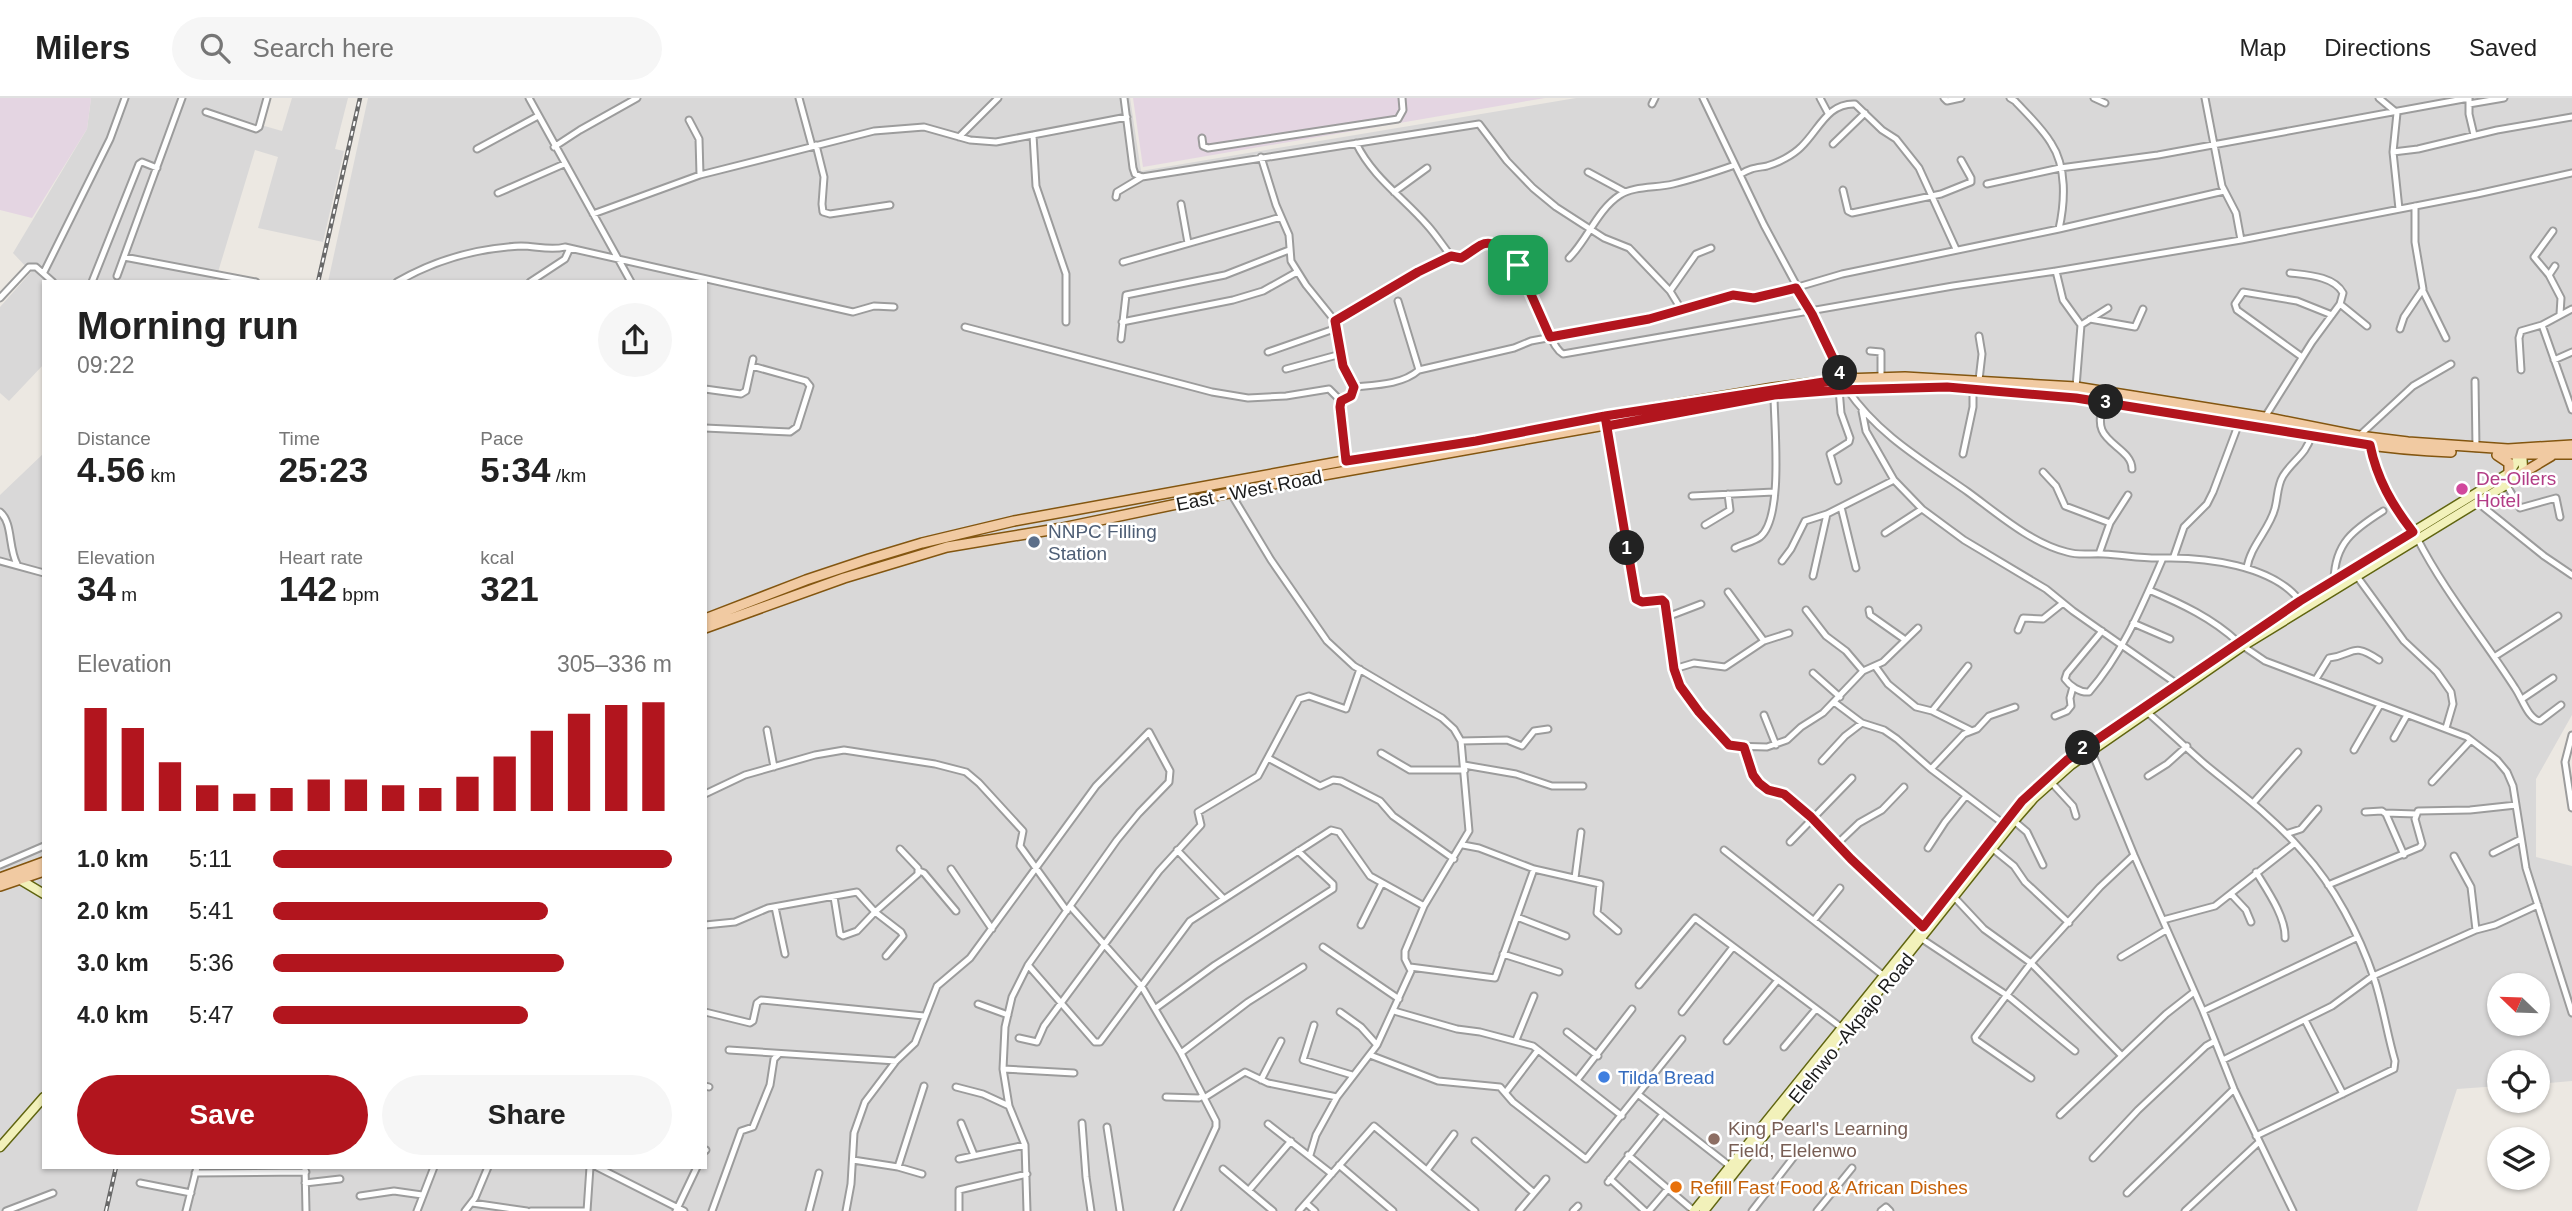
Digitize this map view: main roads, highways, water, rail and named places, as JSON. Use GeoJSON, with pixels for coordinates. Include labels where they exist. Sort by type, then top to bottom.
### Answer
{"type":"FeatureCollection","features":[{"type":"Feature","properties":{"kind":"main road","name":"East - West Road"},"geometry":{"type":"LineString","coordinates":[[707,618],[847,566],[962,533],[1346,461],[1476,441],[1605,416],[1843,379],[1881,378],[2076,387],[2264,417],[2359,436],[2521,452]]}},
{"type":"Feature","properties":{"kind":"main road","name":"East - West Road"},"geometry":{"type":"LineString","coordinates":[[707,627],[844,578],[947,547],[1072,526],[1230,492],[1774,395],[1843,389],[1976,384],[2370,445],[2496,454],[2552,451]]}},
{"type":"Feature","properties":{"kind":"main road"},"geometry":{"type":"LineString","coordinates":[[2521,474],[2552,451],[2572,445]]}},
{"type":"Feature","properties":{"kind":"main road"},"geometry":{"type":"LineString","coordinates":[[2552,451],[2572,454]]}},
{"type":"Feature","properties":{"kind":"main road"},"geometry":{"type":"LineString","coordinates":[[2521,452],[2521,474]]}},
{"type":"Feature","properties":{"kind":"main road"},"geometry":{"type":"LineString","coordinates":[[1694,1211],[2029,793],[2177,684],[2241,644],[2300,601],[2415,535],[2509,473],[2521,452]]}},
{"type":"Feature","properties":{"kind":"main road"},"geometry":{"type":"LineString","coordinates":[[2496,454],[2509,463],[2509,473]]}},
{"type":"Feature","properties":{"kind":"main road","name":"Elelnwo -Akpajo Road"},"geometry":{"type":"LineString","coordinates":[[1704,1211],[2014,821],[2051,782],[2086,751],[2147,712],[2241,644],[2356,575],[2415,535],[2477,502],[2521,474]]}},
{"type":"Feature","properties":{"kind":"main road"},"geometry":{"type":"LineString","coordinates":[[0,878],[42,863]]}},
{"type":"Feature","properties":{"kind":"main road"},"geometry":{"type":"LineString","coordinates":[[0,886],[40,872],[42,892]]}},
{"type":"Feature","properties":{"kind":"main road"},"geometry":{"type":"LineString","coordinates":[[19,879],[42,892]]}},
{"type":"Feature","properties":{"kind":"main road"},"geometry":{"type":"LineString","coordinates":[[0,1147],[42,1099]]}},
{"type":"Feature","properties":{"kind":"railway"},"geometry":{"type":"LineString","coordinates":[[318,280],[360,98]]}},
{"type":"Feature","properties":{"kind":"railway"},"geometry":{"type":"LineString","coordinates":[[106,1211],[116,1169]]}},
{"type":"Feature","properties":{"kind":"place","name":"De-Oilers Hotel"},"geometry":{"type":"Point","coordinates":[2462,489]}},
{"type":"Feature","properties":{"kind":"place","name":"NNPC Filling Station"},"geometry":{"type":"Point","coordinates":[1034,542]}},
{"type":"Feature","properties":{"kind":"place","name":"Tilda Bread"},"geometry":{"type":"Point","coordinates":[1604,1077]}},
{"type":"Feature","properties":{"kind":"place","name":"King Pearl's Learning Field, Elelenwo"},"geometry":{"type":"Point","coordinates":[1714,1139]}},
{"type":"Feature","properties":{"kind":"place","name":"Refill Fast Food & African Dishes"},"geometry":{"type":"Point","coordinates":[1676,1187]}}]}
